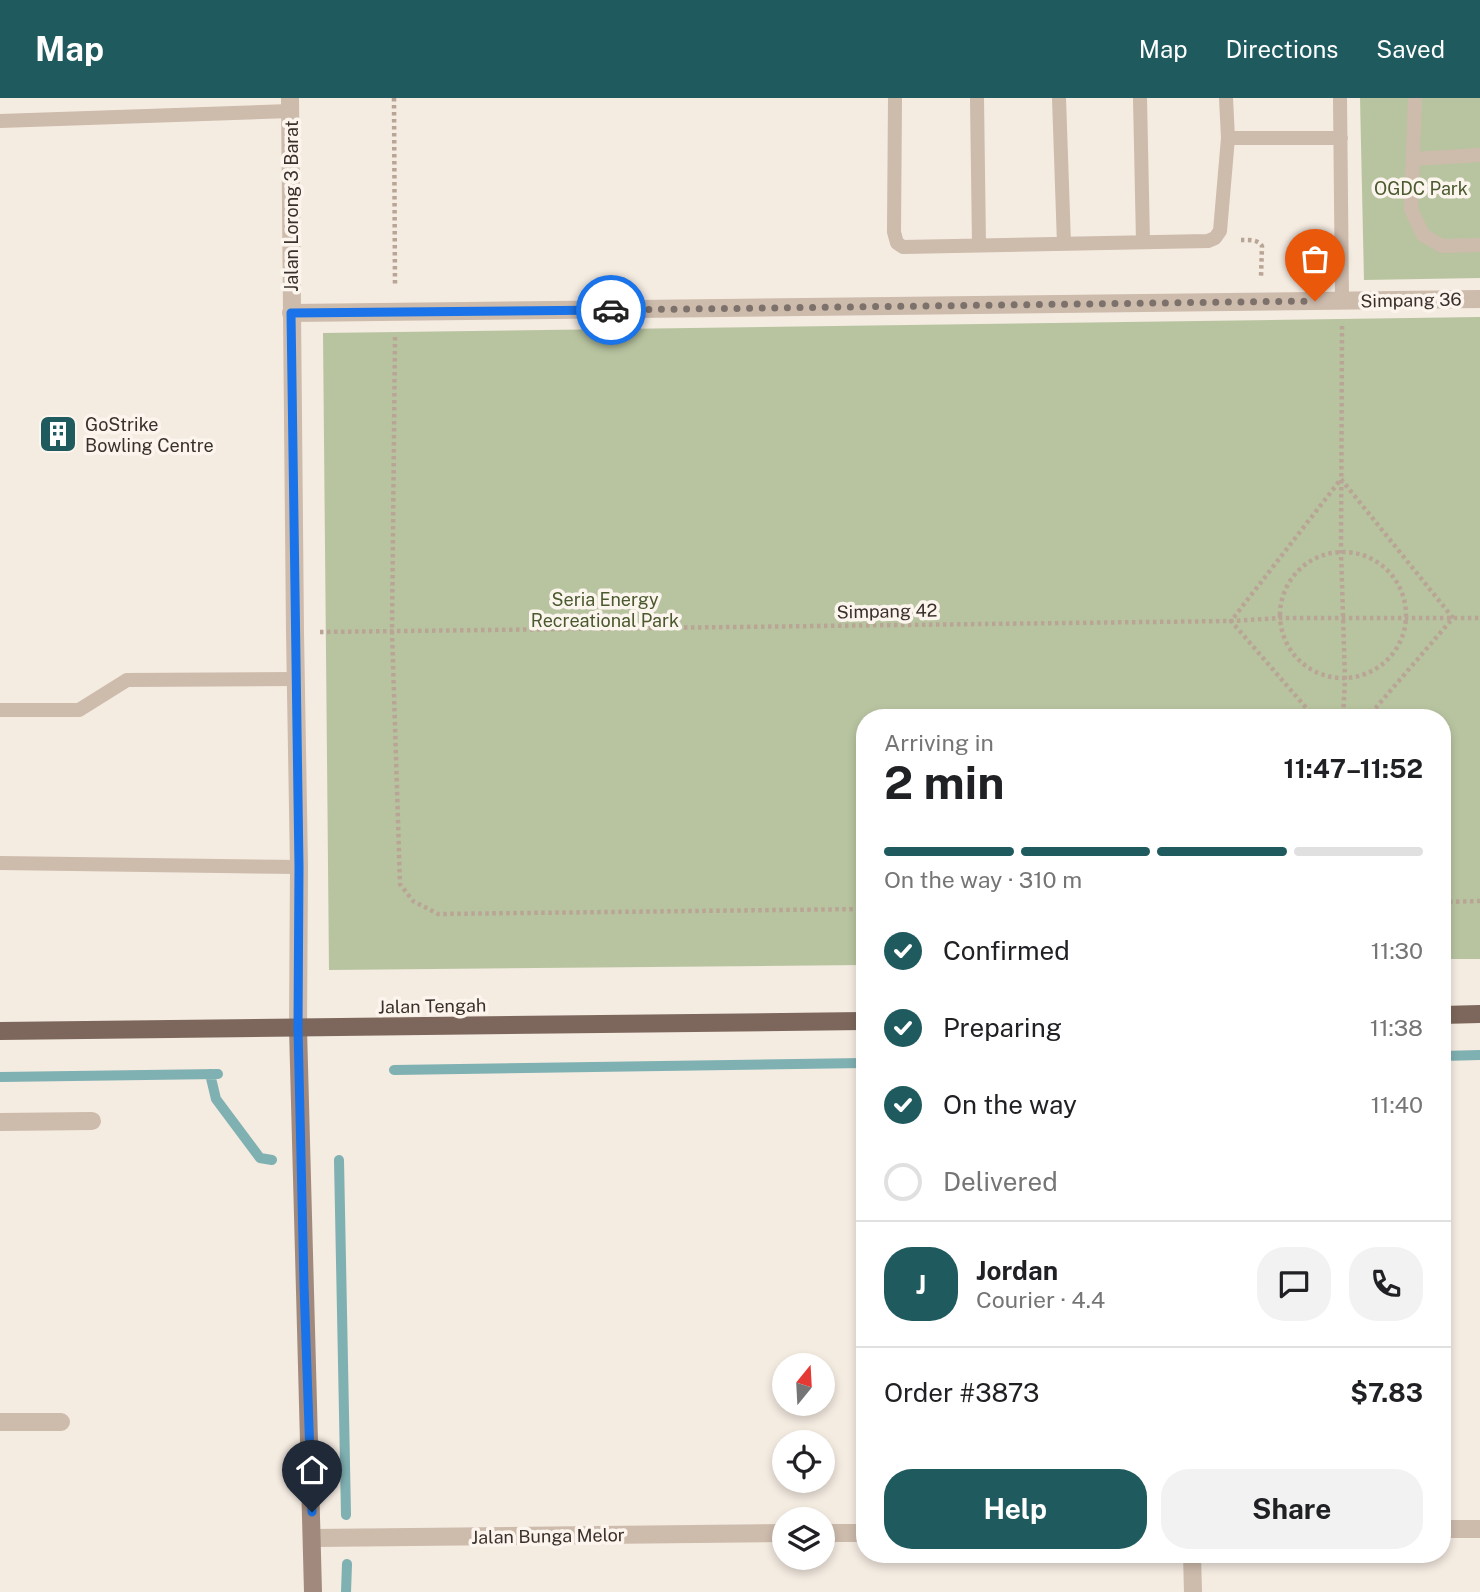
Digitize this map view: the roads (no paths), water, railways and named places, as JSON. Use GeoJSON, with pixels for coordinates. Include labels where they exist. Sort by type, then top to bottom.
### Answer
{"type":"FeatureCollection","features":[{"type":"Feature","properties":{"kind":"main road"},"geometry":{"type":"LineString","coordinates":[[1451,1015],[1480,1014]]}},
{"type":"Feature","properties":{"kind":"main road","name":"Jalan Tengah"},"geometry":{"type":"LineString","coordinates":[[0,1031],[856,1021]]}},
{"type":"Feature","properties":{"kind":"main road"},"geometry":{"type":"LineString","coordinates":[[298,1028],[313,1592]]}},
{"type":"Feature","properties":{"kind":"street","name":"Jalan Lorong 3 Barat"},"geometry":{"type":"LineString","coordinates":[[290,105],[299,867],[298,1028]]}},
{"type":"Feature","properties":{"kind":"street","name":"Simpang 36"},"geometry":{"type":"LineString","coordinates":[[291,313],[1480,299]]}},
{"type":"Feature","properties":{"kind":"street"},"geometry":{"type":"LineString","coordinates":[[0,1122],[92,1121]]}},
{"type":"Feature","properties":{"kind":"street"},"geometry":{"type":"LineString","coordinates":[[0,1422],[61,1422]]}},
{"type":"Feature","properties":{"kind":"street"},"geometry":{"type":"LineString","coordinates":[[1451,1529],[1480,1529]]}},
{"type":"Feature","properties":{"kind":"street"},"geometry":{"type":"LineString","coordinates":[[835,1533],[856,1533]]}},
{"type":"Feature","properties":{"kind":"street","name":"Jalan Bunga Melor"},"geometry":{"type":"LineString","coordinates":[[313,1538],[772,1534]]}},
{"type":"Feature","properties":{"kind":"street"},"geometry":{"type":"LineString","coordinates":[[1192,1563],[1192,1592]]}},
{"type":"Feature","properties":{"kind":"lane"},"geometry":{"type":"LineString","coordinates":[[895,98],[894,232],[897,243],[903,247],[1208,241],[1215,238],[1220,231],[1228,138],[1226,98]]}},
{"type":"Feature","properties":{"kind":"lane"},"geometry":{"type":"LineString","coordinates":[[977,98],[979,245]]}},
{"type":"Feature","properties":{"kind":"lane"},"geometry":{"type":"LineString","coordinates":[[1059,98],[1064,244]]}},
{"type":"Feature","properties":{"kind":"lane"},"geometry":{"type":"LineString","coordinates":[[1140,98],[1143,242]]}},
{"type":"Feature","properties":{"kind":"lane"},"geometry":{"type":"LineString","coordinates":[[1340,98],[1342,301]]}},
{"type":"Feature","properties":{"kind":"lane"},"geometry":{"type":"LineString","coordinates":[[1415,98],[1411,209],[1423,235],[1442,246],[1480,245]]}},
{"type":"Feature","properties":{"kind":"lane"},"geometry":{"type":"LineString","coordinates":[[0,121],[290,105]]}},
{"type":"Feature","properties":{"kind":"lane"},"geometry":{"type":"LineString","coordinates":[[1228,138],[1341,138]]}},
{"type":"Feature","properties":{"kind":"lane"},"geometry":{"type":"LineString","coordinates":[[1413,159],[1480,155]]}},
{"type":"Feature","properties":{"kind":"lane"},"geometry":{"type":"LineString","coordinates":[[0,710],[79,710],[127,680],[296,679]]}},
{"type":"Feature","properties":{"kind":"lane"},"geometry":{"type":"LineString","coordinates":[[0,863],[299,867]]}},
{"type":"Feature","properties":{"kind":"waterway"},"geometry":{"type":"LineString","coordinates":[[1451,1056],[1480,1055]]}},
{"type":"Feature","properties":{"kind":"waterway"},"geometry":{"type":"LineString","coordinates":[[394,1070],[856,1063]]}},
{"type":"Feature","properties":{"kind":"waterway"},"geometry":{"type":"LineString","coordinates":[[210,1074],[216,1099],[260,1158],[272,1160]]}},
{"type":"Feature","properties":{"kind":"waterway"},"geometry":{"type":"LineString","coordinates":[[0,1077],[218,1074]]}},
{"type":"Feature","properties":{"kind":"waterway"},"geometry":{"type":"LineString","coordinates":[[339,1160],[346,1515]]}},
{"type":"Feature","properties":{"kind":"waterway"},"geometry":{"type":"LineString","coordinates":[[346,1592],[347,1564]]}},
{"type":"Feature","properties":{"kind":"place","name":"GoStrike Bowling Centre"},"geometry":{"type":"Point","coordinates":[58,434]}},
{"type":"Feature","properties":{"kind":"park label","name":"OGDC Park"},"geometry":{"type":"Point","coordinates":[1421,188]}},
{"type":"Feature","properties":{"kind":"park label","name":"Seria Energy Recreational Park"},"geometry":{"type":"Point","coordinates":[605,609]}}]}
